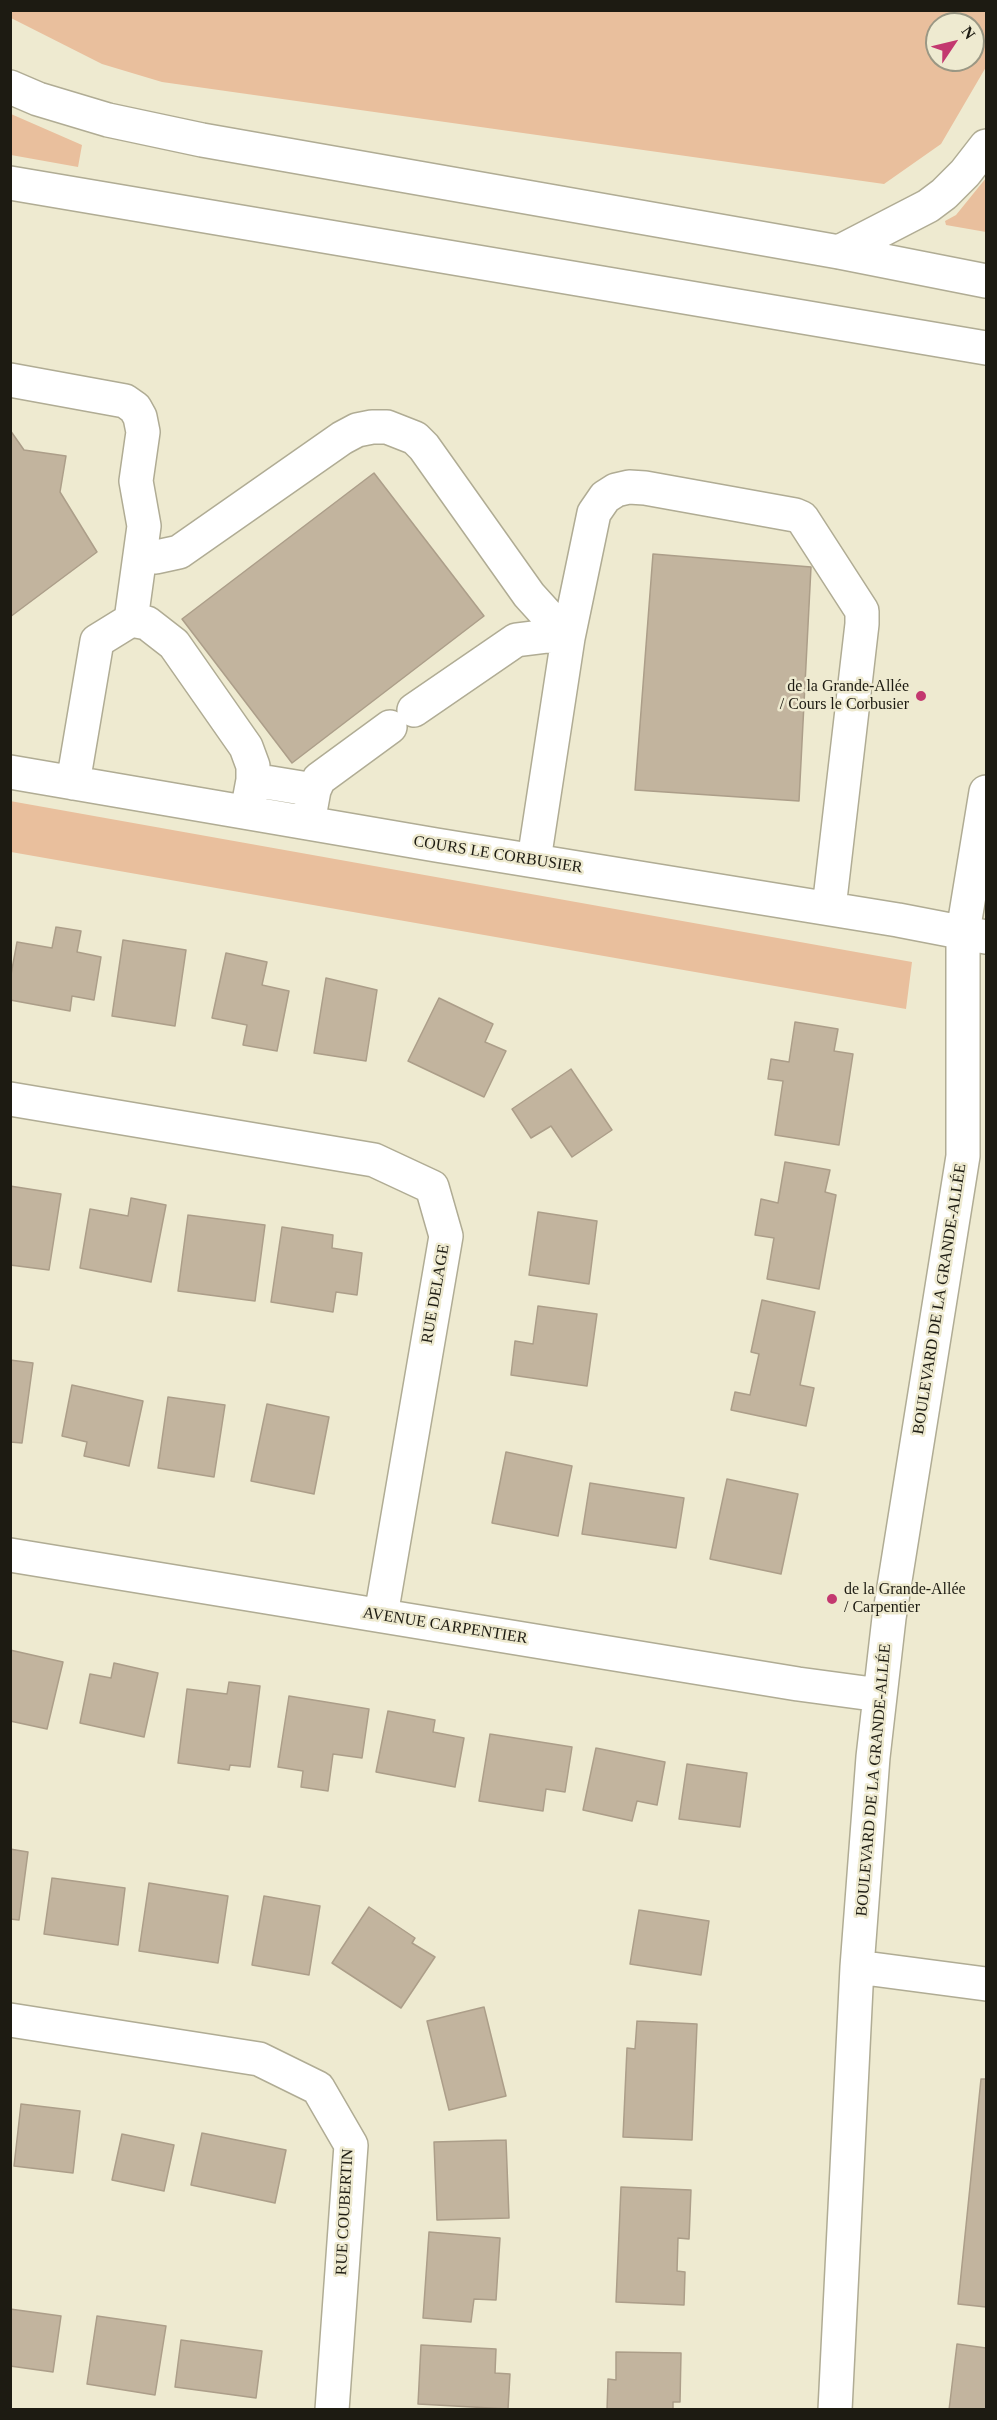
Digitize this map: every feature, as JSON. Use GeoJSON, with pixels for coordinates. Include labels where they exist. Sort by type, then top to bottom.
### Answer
{"type":"FeatureCollection","features":[{"type":"Feature","properties":{"kind":"main road"},"geometry":{"type":"LineString","coordinates":[[10,87],[38,99],[88,115],[202,140],[839,252],[987,281]]}},
{"type":"Feature","properties":{"kind":"main road"},"geometry":{"type":"LineString","coordinates":[[839,252],[928,206],[965,173],[987,146]]}},
{"type":"Feature","properties":{"kind":"main road"},"geometry":{"type":"LineString","coordinates":[[10,183],[987,348]]}},
{"type":"Feature","properties":{"kind":"main road"},"geometry":{"type":"LineString","coordinates":[[10,380],[112,397],[125,401],[135,408],[140,417],[143,432],[136,481],[144,526],[131,620]]}},
{"type":"Feature","properties":{"kind":"main road"},"geometry":{"type":"LineString","coordinates":[[141,555],[167,556],[179,552],[342,438],[365,429],[387,427],[415,438],[424,447],[530,595],[568,638]]}},
{"type":"Feature","properties":{"kind":"main road"},"geometry":{"type":"LineString","coordinates":[[534,860],[568,638],[594,513],[605,497],[616,490],[629,487],[645,488],[795,514],[802,518],[862,611],[829,908]]}},
{"type":"Feature","properties":{"kind":"main road"},"geometry":{"type":"LineString","coordinates":[[73,783],[97,641],[131,620],[147,623],[174,644],[246,747],[253,766],[253,780],[247,812]]}},
{"type":"Feature","properties":{"kind":"main road"},"geometry":{"type":"LineString","coordinates":[[308,823],[314,790],[319,779],[402,718],[516,640],[548,636],[568,638]]}},
{"type":"Feature","properties":{"kind":"main road","name":"COURS LE CORBUSIER"},"geometry":{"type":"LineString","coordinates":[[10,772],[975,934]]}},
{"type":"Feature","properties":{"kind":"main road"},"geometry":{"type":"LineString","coordinates":[[253,780],[314,790]]}},
{"type":"Feature","properties":{"kind":"main road","name":"BOULEVARD DE LA GRANDE-ALLÉE"},"geometry":{"type":"LineString","coordinates":[[835,2409],[857,1967],[873,1757],[889,1618],[963,1156],[975,934],[987,792]]}},
{"type":"Feature","properties":{"kind":"main road","name":"BOULEVARD DE LA GRANDE-ALLÉE"},"geometry":{"type":"LineString","coordinates":[[963,1156],[987,1088]]}},
{"type":"Feature","properties":{"kind":"main road","name":"RUE DELAGE"},"geometry":{"type":"LineString","coordinates":[[10,1099],[374,1160],[432,1187],[446,1236],[381,1615]]}},
{"type":"Feature","properties":{"kind":"main road","name":"AVENUE CARPENTIER"},"geometry":{"type":"LineString","coordinates":[[10,1555],[798,1684],[880,1695]]}},
{"type":"Feature","properties":{"kind":"main road"},"geometry":{"type":"LineString","coordinates":[[857,1967],[987,1984]]}},
{"type":"Feature","properties":{"kind":"main road","name":"RUE COUBERTIN"},"geometry":{"type":"LineString","coordinates":[[10,2020],[259,2059],[318,2088],[351,2145],[332,2409]]}},
{"type":"Feature","properties":{"kind":"shaded area"},"geometry":{"type":"Polygon","coordinates":[[[10,11],[986,11],[985,69],[985,12],[925,12],[925,72],[983,72],[941,144],[884,184],[162,82],[102,64],[11,18],[10,11]]]}},
{"type":"Feature","properties":{"kind":"shaded area"},"geometry":{"type":"Polygon","coordinates":[[[11,114],[82,145],[78,167],[11,155],[11,114]]]}},
{"type":"Feature","properties":{"kind":"shaded area"},"geometry":{"type":"Polygon","coordinates":[[[986,178],[986,232],[946,225],[945,221],[956,215],[986,178]]]}},
{"type":"Feature","properties":{"kind":"shaded area"},"geometry":{"type":"Polygon","coordinates":[[[10,801],[912,962],[906,1009],[11,852],[10,801]]]}},
{"type":"Feature","properties":{"kind":"building"},"geometry":{"type":"Polygon","coordinates":[[[10,430],[24,450],[66,456],[60,492],[97,552],[10,617],[10,430]]]}},
{"type":"Feature","properties":{"kind":"building"},"geometry":{"type":"Polygon","coordinates":[[[374,473],[484,616],[292,763],[182,619],[374,473]]]}},
{"type":"Feature","properties":{"kind":"building"},"geometry":{"type":"Polygon","coordinates":[[[653,554],[811,567],[799,801],[635,790],[653,554]]]}},
{"type":"Feature","properties":{"kind":"building"},"geometry":{"type":"Polygon","coordinates":[[[56,927],[81,931],[77,952],[101,957],[94,1000],[72,996],[70,1011],[10,1000],[10,980],[17,942],[52,948],[56,927]]]}},
{"type":"Feature","properties":{"kind":"building"},"geometry":{"type":"Polygon","coordinates":[[[123,940],[186,950],[175,1026],[112,1016],[123,940]]]}},
{"type":"Feature","properties":{"kind":"building"},"geometry":{"type":"Polygon","coordinates":[[[226,953],[267,962],[262,985],[289,991],[277,1051],[243,1045],[247,1025],[212,1018],[226,953]]]}},
{"type":"Feature","properties":{"kind":"building"},"geometry":{"type":"Polygon","coordinates":[[[326,978],[377,990],[366,1061],[314,1053],[326,978]]]}},
{"type":"Feature","properties":{"kind":"building"},"geometry":{"type":"Polygon","coordinates":[[[439,998],[493,1024],[485,1042],[506,1051],[484,1097],[408,1061],[439,998]]]}},
{"type":"Feature","properties":{"kind":"building"},"geometry":{"type":"Polygon","coordinates":[[[795,1022],[838,1029],[834,1051],[853,1054],[839,1145],[775,1135],[783,1081],[768,1079],[771,1059],[789,1062],[795,1022]]]}},
{"type":"Feature","properties":{"kind":"building"},"geometry":{"type":"Polygon","coordinates":[[[571,1069],[612,1130],[572,1157],[551,1126],[531,1138],[512,1109],[571,1069]]]}},
{"type":"Feature","properties":{"kind":"building"},"geometry":{"type":"Polygon","coordinates":[[[785,1162],[830,1170],[825,1192],[836,1195],[819,1289],[767,1279],[774,1238],[755,1235],[761,1199],[778,1203],[785,1162]]]}},
{"type":"Feature","properties":{"kind":"building"},"geometry":{"type":"Polygon","coordinates":[[[10,1186],[61,1194],[49,1270],[10,1265],[10,1186]]]}},
{"type":"Feature","properties":{"kind":"building"},"geometry":{"type":"Polygon","coordinates":[[[131,1198],[166,1205],[151,1282],[80,1268],[90,1209],[128,1216],[131,1198]]]}},
{"type":"Feature","properties":{"kind":"building"},"geometry":{"type":"Polygon","coordinates":[[[538,1212],[597,1221],[589,1284],[529,1275],[538,1212]]]}},
{"type":"Feature","properties":{"kind":"building"},"geometry":{"type":"Polygon","coordinates":[[[188,1215],[265,1225],[255,1301],[178,1291],[188,1215]]]}},
{"type":"Feature","properties":{"kind":"building"},"geometry":{"type":"Polygon","coordinates":[[[282,1227],[333,1235],[332,1248],[362,1253],[357,1295],[336,1292],[333,1312],[271,1302],[282,1227]]]}},
{"type":"Feature","properties":{"kind":"building"},"geometry":{"type":"Polygon","coordinates":[[[762,1300],[815,1312],[800,1385],[814,1388],[806,1426],[731,1410],[735,1392],[750,1395],[759,1354],[751,1352],[762,1300]]]}},
{"type":"Feature","properties":{"kind":"building"},"geometry":{"type":"Polygon","coordinates":[[[538,1306],[597,1314],[587,1386],[511,1375],[515,1341],[533,1344],[538,1306]]]}},
{"type":"Feature","properties":{"kind":"building"},"geometry":{"type":"Polygon","coordinates":[[[10,1360],[33,1363],[22,1443],[10,1442],[10,1360]]]}},
{"type":"Feature","properties":{"kind":"building"},"geometry":{"type":"Polygon","coordinates":[[[72,1385],[143,1401],[129,1466],[84,1456],[87,1442],[62,1436],[72,1385]]]}},
{"type":"Feature","properties":{"kind":"building"},"geometry":{"type":"Polygon","coordinates":[[[168,1397],[225,1405],[214,1477],[158,1468],[168,1397]]]}},
{"type":"Feature","properties":{"kind":"building"},"geometry":{"type":"Polygon","coordinates":[[[267,1404],[329,1417],[314,1494],[251,1481],[267,1404]]]}},
{"type":"Feature","properties":{"kind":"building"},"geometry":{"type":"Polygon","coordinates":[[[506,1452],[572,1466],[558,1536],[492,1523],[506,1452]]]}},
{"type":"Feature","properties":{"kind":"building"},"geometry":{"type":"Polygon","coordinates":[[[727,1479],[798,1494],[781,1574],[710,1559],[727,1479]]]}},
{"type":"Feature","properties":{"kind":"building"},"geometry":{"type":"Polygon","coordinates":[[[590,1483],[684,1498],[676,1548],[582,1534],[590,1483]]]}},
{"type":"Feature","properties":{"kind":"building"},"geometry":{"type":"Polygon","coordinates":[[[10,1650],[63,1662],[47,1729],[10,1721],[10,1650]]]}},
{"type":"Feature","properties":{"kind":"building"},"geometry":{"type":"Polygon","coordinates":[[[114,1663],[158,1673],[144,1737],[80,1723],[90,1674],[111,1678],[114,1663]]]}},
{"type":"Feature","properties":{"kind":"building"},"geometry":{"type":"Polygon","coordinates":[[[229,1682],[260,1686],[250,1767],[230,1765],[229,1770],[178,1763],[187,1689],[227,1694],[229,1682]]]}},
{"type":"Feature","properties":{"kind":"building"},"geometry":{"type":"Polygon","coordinates":[[[289,1696],[369,1709],[362,1758],[333,1754],[328,1791],[301,1787],[303,1771],[278,1767],[289,1696]]]}},
{"type":"Feature","properties":{"kind":"building"},"geometry":{"type":"Polygon","coordinates":[[[388,1711],[435,1720],[433,1732],[464,1738],[455,1787],[376,1772],[388,1711]]]}},
{"type":"Feature","properties":{"kind":"building"},"geometry":{"type":"Polygon","coordinates":[[[490,1734],[572,1747],[565,1792],[546,1789],[543,1811],[479,1801],[490,1734]]]}},
{"type":"Feature","properties":{"kind":"building"},"geometry":{"type":"Polygon","coordinates":[[[596,1748],[665,1762],[657,1805],[637,1801],[632,1821],[583,1810],[596,1748]]]}},
{"type":"Feature","properties":{"kind":"building"},"geometry":{"type":"Polygon","coordinates":[[[687,1764],[747,1773],[740,1827],[679,1819],[687,1764]]]}},
{"type":"Feature","properties":{"kind":"building"},"geometry":{"type":"Polygon","coordinates":[[[10,1849],[28,1852],[19,1920],[10,1919],[10,1849]]]}},
{"type":"Feature","properties":{"kind":"building"},"geometry":{"type":"Polygon","coordinates":[[[52,1878],[125,1888],[118,1945],[44,1934],[52,1878]]]}},
{"type":"Feature","properties":{"kind":"building"},"geometry":{"type":"Polygon","coordinates":[[[149,1883],[228,1896],[218,1963],[139,1951],[149,1883]]]}},
{"type":"Feature","properties":{"kind":"building"},"geometry":{"type":"Polygon","coordinates":[[[264,1896],[320,1906],[309,1975],[252,1965],[264,1896]]]}},
{"type":"Feature","properties":{"kind":"building"},"geometry":{"type":"Polygon","coordinates":[[[369,1907],[415,1938],[412,1943],[435,1957],[401,2008],[332,1963],[369,1907]]]}},
{"type":"Feature","properties":{"kind":"building"},"geometry":{"type":"Polygon","coordinates":[[[639,1910],[709,1921],[701,1975],[630,1964],[639,1910]]]}},
{"type":"Feature","properties":{"kind":"building"},"geometry":{"type":"Polygon","coordinates":[[[484,2007],[506,2096],[449,2110],[427,2021],[484,2007]]]}},
{"type":"Feature","properties":{"kind":"building"},"geometry":{"type":"Polygon","coordinates":[[[637,2021],[697,2024],[692,2140],[623,2137],[627,2048],[635,2049],[637,2021]]]}},
{"type":"Feature","properties":{"kind":"building"},"geometry":{"type":"Polygon","coordinates":[[[981,2079],[986,2079],[986,2307],[958,2304],[981,2079]]]}},
{"type":"Feature","properties":{"kind":"building"},"geometry":{"type":"Polygon","coordinates":[[[21,2104],[80,2111],[73,2173],[14,2166],[21,2104]]]}},
{"type":"Feature","properties":{"kind":"building"},"geometry":{"type":"Polygon","coordinates":[[[202,2133],[286,2150],[275,2203],[191,2185],[202,2133]]]}},
{"type":"Feature","properties":{"kind":"building"},"geometry":{"type":"Polygon","coordinates":[[[122,2134],[174,2145],[164,2191],[112,2180],[122,2134]]]}},
{"type":"Feature","properties":{"kind":"building"},"geometry":{"type":"Polygon","coordinates":[[[506,2140],[509,2218],[437,2220],[434,2142],[506,2140]]]}},
{"type":"Feature","properties":{"kind":"building"},"geometry":{"type":"Polygon","coordinates":[[[621,2187],[691,2190],[689,2239],[678,2238],[677,2271],[685,2272],[684,2305],[616,2302],[621,2187]]]}},
{"type":"Feature","properties":{"kind":"building"},"geometry":{"type":"Polygon","coordinates":[[[429,2232],[500,2238],[496,2300],[474,2299],[471,2322],[423,2318],[429,2232]]]}},
{"type":"Feature","properties":{"kind":"building"},"geometry":{"type":"Polygon","coordinates":[[[10,2309],[61,2316],[53,2372],[10,2366],[10,2309]]]}},
{"type":"Feature","properties":{"kind":"building"},"geometry":{"type":"Polygon","coordinates":[[[97,2316],[166,2326],[155,2395],[87,2384],[97,2316]]]}},
{"type":"Feature","properties":{"kind":"building"},"geometry":{"type":"Polygon","coordinates":[[[181,2340],[262,2351],[256,2398],[175,2387],[181,2340]]]}},
{"type":"Feature","properties":{"kind":"building"},"geometry":{"type":"Polygon","coordinates":[[[957,2344],[986,2348],[986,2410],[949,2410],[957,2344]]]}},
{"type":"Feature","properties":{"kind":"building"},"geometry":{"type":"Polygon","coordinates":[[[421,2345],[496,2349],[495,2373],[510,2374],[508,2409],[418,2404],[421,2345]]]}},
{"type":"Feature","properties":{"kind":"building"},"geometry":{"type":"Polygon","coordinates":[[[616,2352],[681,2353],[680,2402],[673,2402],[673,2410],[607,2410],[608,2379],[616,2380],[616,2352]]]}},
{"type":"Feature","properties":{"kind":"place","name":"de la Grande-Allée / Cours le Corbusier"},"geometry":{"type":"Point","coordinates":[921,696]}},
{"type":"Feature","properties":{"kind":"place","name":"de la Grande-Allée / Carpentier"},"geometry":{"type":"Point","coordinates":[832,1599]}}]}
